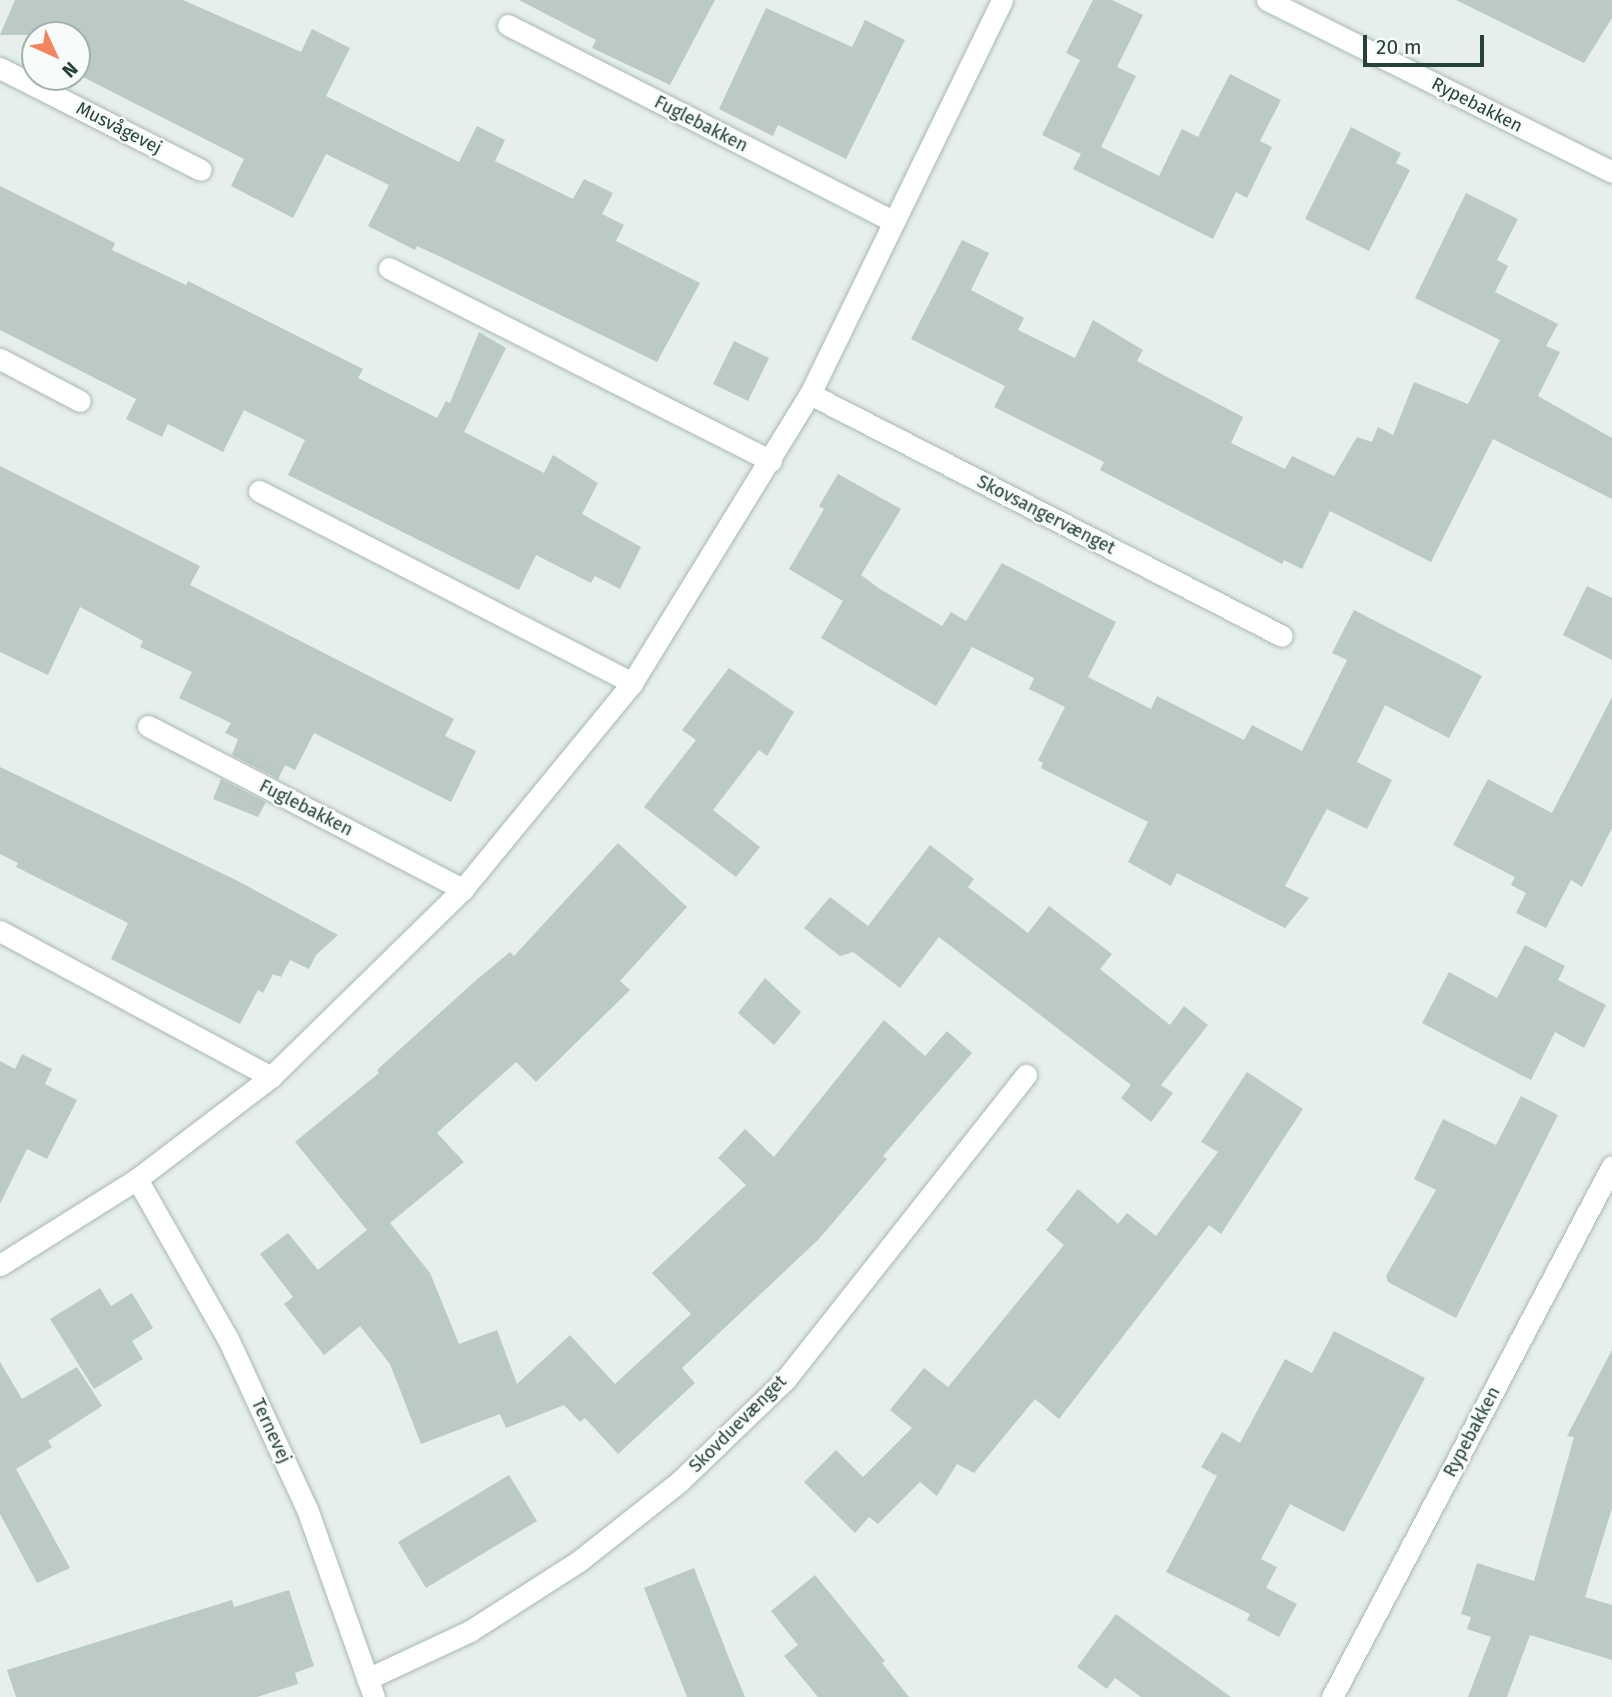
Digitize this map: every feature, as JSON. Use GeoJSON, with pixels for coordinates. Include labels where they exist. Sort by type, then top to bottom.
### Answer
{"type":"FeatureCollection","features":[{"type":"Feature","properties":{"kind":"street"},"geometry":{"type":"LineString","coordinates":[[0,1265],[137,1179],[271,1077],[464,889],[632,684],[810,394],[1002,0]]}},
{"type":"Feature","properties":{"kind":"street","name":"Rypebakken"},"geometry":{"type":"LineString","coordinates":[[1267,0],[1612,172]]}},
{"type":"Feature","properties":{"kind":"street","name":"Fuglebakken"},"geometry":{"type":"LineString","coordinates":[[508,25],[894,222]]}},
{"type":"Feature","properties":{"kind":"street","name":"Musvågevej"},"geometry":{"type":"LineString","coordinates":[[0,68],[201,170]]}},
{"type":"Feature","properties":{"kind":"street"},"geometry":{"type":"LineString","coordinates":[[389,268],[771,461]]}},
{"type":"Feature","properties":{"kind":"street"},"geometry":{"type":"LineString","coordinates":[[0,359],[80,401]]}},
{"type":"Feature","properties":{"kind":"street","name":"Skovsangervænget"},"geometry":{"type":"LineString","coordinates":[[810,394],[1282,636]]}},
{"type":"Feature","properties":{"kind":"street"},"geometry":{"type":"LineString","coordinates":[[259,491],[632,684]]}},
{"type":"Feature","properties":{"kind":"street","name":"Fuglebakken"},"geometry":{"type":"LineString","coordinates":[[148,726],[464,889]]}},
{"type":"Feature","properties":{"kind":"street"},"geometry":{"type":"LineString","coordinates":[[0,931],[271,1077]]}},
{"type":"Feature","properties":{"kind":"street","name":"Skovduevænget"},"geometry":{"type":"LineString","coordinates":[[370,1688],[470,1631],[579,1561],[679,1482],[785,1380],[1026,1075]]}},
{"type":"Feature","properties":{"kind":"street","name":"Rypebakken"},"geometry":{"type":"LineString","coordinates":[[1332,1697],[1612,1166]]}},
{"type":"Feature","properties":{"kind":"street","name":"Ternevej"},"geometry":{"type":"LineString","coordinates":[[137,1179],[228,1339],[307,1509],[370,1688]]}},
{"type":"Feature","properties":{"kind":"building"},"geometry":{"type":"Polygon","coordinates":[[[15,0],[183,0],[301,52],[312,29],[350,48],[326,96],[459,162],[477,126],[505,140],[495,161],[573,199],[584,179],[613,193],[602,214],[624,225],[616,241],[700,283],[657,362],[443,258],[417,246],[415,250],[368,226],[389,185],[326,154],[293,218],[231,186],[244,159],[91,81],[91,21],[21,21],[21,35],[0,35],[15,0]]]}},
{"type":"Feature","properties":{"kind":"building"},"geometry":{"type":"Polygon","coordinates":[[[519,0],[715,0],[670,85],[592,48],[596,40],[519,0]]]}},
{"type":"Feature","properties":{"kind":"building"},"geometry":{"type":"Polygon","coordinates":[[[1093,0],[1112,0],[1143,15],[1117,67],[1136,76],[1101,147],[1159,176],[1182,129],[1198,137],[1230,74],[1281,100],[1260,141],[1272,147],[1247,198],[1236,192],[1213,239],[1073,169],[1081,154],[1042,135],[1080,60],[1066,53],[1093,0]]]}},
{"type":"Feature","properties":{"kind":"building"},"geometry":{"type":"Polygon","coordinates":[[[1456,0],[1612,0],[1612,18],[1584,63],[1456,0]]]}},
{"type":"Feature","properties":{"kind":"building"},"geometry":{"type":"Polygon","coordinates":[[[766,8],[852,47],[865,20],[905,40],[846,159],[778,125],[773,136],[719,109],[766,8]]]}},
{"type":"Feature","properties":{"kind":"building"},"geometry":{"type":"Polygon","coordinates":[[[1351,127],[1401,153],[1396,163],[1410,170],[1369,251],[1305,219],[1351,127]]]}},
{"type":"Feature","properties":{"kind":"building"},"geometry":{"type":"Polygon","coordinates":[[[0,186],[115,243],[112,250],[186,285],[188,281],[363,369],[358,378],[437,418],[446,401],[450,403],[479,332],[506,348],[464,432],[544,473],[553,455],[598,483],[582,514],[641,547],[620,589],[595,576],[591,583],[536,555],[519,590],[288,475],[305,440],[244,410],[223,452],[168,424],[162,437],[126,419],[136,399],[0,330],[0,186]]]}},
{"type":"Feature","properties":{"kind":"building"},"geometry":{"type":"Polygon","coordinates":[[[1466,193],[1518,219],[1497,260],[1508,266],[1495,292],[1558,324],[1546,346],[1560,352],[1538,396],[1612,438],[1612,499],[1493,439],[1431,562],[1330,511],[1302,569],[1284,560],[1282,564],[1100,470],[1104,462],[994,407],[1005,386],[911,339],[962,240],[989,253],[971,290],[1024,318],[1018,330],[1075,358],[1093,320],[1143,350],[1137,361],[1243,417],[1231,443],[1285,469],[1292,456],[1334,476],[1357,437],[1372,442],[1378,427],[1393,435],[1414,382],[1468,404],[1500,340],[1415,298],[1466,193]]]}},
{"type":"Feature","properties":{"kind":"building"},"geometry":{"type":"Polygon","coordinates":[[[734,341],[769,358],[748,401],[713,384],[734,341]]]}},
{"type":"Feature","properties":{"kind":"building"},"geometry":{"type":"Polygon","coordinates":[[[0,466],[200,566],[190,585],[454,719],[445,736],[476,751],[451,802],[314,733],[295,770],[285,765],[278,779],[232,755],[238,739],[225,733],[231,723],[179,698],[192,672],[140,647],[143,641],[80,607],[48,675],[0,652],[0,466]]]}},
{"type":"Feature","properties":{"kind":"building"},"geometry":{"type":"Polygon","coordinates":[[[838,474],[901,509],[861,575],[880,589],[942,626],[951,612],[966,621],[1002,563],[1116,622],[1088,677],[1151,709],[1157,696],[1244,740],[1252,725],[1302,751],[1347,660],[1332,653],[1354,610],[1482,676],[1449,738],[1385,705],[1357,762],[1392,780],[1367,829],[1327,809],[1285,886],[1309,898],[1285,928],[1177,873],[1171,886],[1128,862],[1148,822],[1041,768],[1043,763],[1038,760],[1065,707],[1029,689],[1034,678],[972,647],[936,706],[821,638],[843,601],[789,569],[824,509],[819,506],[838,474]]]}},
{"type":"Feature","properties":{"kind":"building"},"geometry":{"type":"Polygon","coordinates":[[[1587,586],[1612,598],[1612,660],[1563,635],[1587,586]]]}},
{"type":"Feature","properties":{"kind":"building"},"geometry":{"type":"Polygon","coordinates":[[[729,668],[794,712],[767,756],[759,750],[713,810],[760,847],[736,877],[644,807],[696,740],[682,730],[729,668]]]}},
{"type":"Feature","properties":{"kind":"building"},"geometry":{"type":"Polygon","coordinates":[[[1612,697],[1612,828],[1582,887],[1571,880],[1546,928],[1516,913],[1526,893],[1511,885],[1515,877],[1453,845],[1488,779],[1552,813],[1612,697]]]}},
{"type":"Feature","properties":{"kind":"building"},"geometry":{"type":"Polygon","coordinates":[[[0,767],[238,881],[338,935],[316,955],[309,969],[290,960],[281,977],[273,974],[263,993],[258,990],[240,1024],[111,959],[128,923],[16,867],[18,863],[0,854],[0,767]]]}},
{"type":"Feature","properties":{"kind":"building"},"geometry":{"type":"Polygon","coordinates":[[[221,779],[266,802],[258,817],[213,799],[221,779]]]}},
{"type":"Feature","properties":{"kind":"building"},"geometry":{"type":"Polygon","coordinates":[[[618,843],[687,907],[620,981],[630,990],[536,1082],[516,1062],[437,1133],[464,1162],[390,1223],[430,1273],[459,1344],[497,1330],[517,1384],[570,1335],[615,1384],[691,1314],[652,1273],[746,1185],[718,1158],[745,1129],[774,1157],[884,1020],[925,1056],[947,1031],[972,1053],[883,1156],[887,1159],[819,1239],[682,1368],[695,1383],[618,1454],[585,1418],[580,1422],[564,1405],[506,1428],[500,1414],[421,1444],[390,1364],[360,1326],[324,1355],[284,1304],[293,1297],[260,1254],[288,1233],[318,1270],[367,1230],[295,1142],[379,1073],[377,1070],[474,982],[510,952],[514,956],[618,843]]]}},
{"type":"Feature","properties":{"kind":"building"},"geometry":{"type":"Polygon","coordinates":[[[930,845],[974,879],[968,887],[1028,933],[1049,906],[1112,954],[1100,969],[1170,1025],[1184,1006],[1208,1025],[1161,1085],[1173,1093],[1151,1122],[1121,1098],[1131,1085],[939,937],[900,988],[853,952],[840,956],[804,928],[830,897],[868,926],[930,845]]]}},
{"type":"Feature","properties":{"kind":"building"},"geometry":{"type":"Polygon","coordinates":[[[1525,945],[1565,966],[1558,980],[1606,1005],[1584,1048],[1555,1032],[1531,1080],[1422,1023],[1449,972],[1497,998],[1525,945]]]}},
{"type":"Feature","properties":{"kind":"building"},"geometry":{"type":"Polygon","coordinates":[[[765,978],[801,1012],[774,1045],[738,1013],[765,978]]]}},
{"type":"Feature","properties":{"kind":"building"},"geometry":{"type":"Polygon","coordinates":[[[22,1054],[52,1069],[45,1084],[77,1100],[47,1159],[27,1149],[0,1204],[0,1061],[15,1069],[22,1054]]]}},
{"type":"Feature","properties":{"kind":"building"},"geometry":{"type":"Polygon","coordinates":[[[1247,1072],[1303,1109],[1221,1234],[1209,1225],[1059,1419],[1035,1399],[974,1473],[957,1464],[937,1496],[920,1482],[878,1524],[869,1517],[855,1533],[804,1482],[836,1450],[863,1477],[912,1428],[890,1410],[924,1368],[948,1387],[1064,1245],[1046,1230],[1078,1189],[1118,1224],[1127,1213],[1156,1236],[1218,1152],[1201,1142],[1247,1072]]]}},
{"type":"Feature","properties":{"kind":"building"},"geometry":{"type":"Polygon","coordinates":[[[1521,1096],[1558,1115],[1456,1318],[1388,1282],[1386,1276],[1436,1190],[1414,1179],[1443,1119],[1496,1145],[1521,1096]]]}},
{"type":"Feature","properties":{"kind":"building"},"geometry":{"type":"Polygon","coordinates":[[[100,1288],[111,1306],[132,1293],[153,1328],[132,1341],[143,1359],[94,1389],[50,1319],[100,1288]]]}},
{"type":"Feature","properties":{"kind":"building"},"geometry":{"type":"Polygon","coordinates":[[[1334,1331],[1425,1378],[1344,1532],[1290,1504],[1261,1559],[1277,1567],[1266,1588],[1297,1604],[1279,1637],[1247,1620],[1250,1614],[1166,1572],[1217,1476],[1201,1467],[1222,1432],[1240,1443],[1285,1359],[1312,1373],[1334,1331]]]}},
{"type":"Feature","properties":{"kind":"building"},"geometry":{"type":"Polygon","coordinates":[[[1612,1350],[1612,1508],[1585,1597],[1612,1605],[1612,1660],[1530,1635],[1507,1697],[1468,1697],[1491,1637],[1467,1629],[1471,1617],[1461,1614],[1477,1563],[1534,1581],[1574,1437],[1567,1436],[1612,1350]]]}},
{"type":"Feature","properties":{"kind":"building"},"geometry":{"type":"Polygon","coordinates":[[[0,1362],[22,1399],[77,1367],[102,1406],[48,1441],[52,1447],[16,1469],[70,1568],[37,1583],[0,1514],[0,1362]]]}},
{"type":"Feature","properties":{"kind":"building"},"geometry":{"type":"Polygon","coordinates":[[[509,1475],[537,1521],[426,1588],[398,1542],[509,1475]]]}},
{"type":"Feature","properties":{"kind":"building"},"geometry":{"type":"Polygon","coordinates":[[[694,1568],[745,1697],[687,1697],[644,1588],[694,1568]]]}},
{"type":"Feature","properties":{"kind":"building"},"geometry":{"type":"Polygon","coordinates":[[[815,1575],[885,1661],[882,1663],[909,1697],[818,1697],[784,1656],[798,1645],[771,1611],[815,1575]]]}},
{"type":"Feature","properties":{"kind":"building"},"geometry":{"type":"Polygon","coordinates":[[[289,1590],[314,1666],[295,1673],[298,1684],[257,1697],[16,1697],[7,1670],[232,1600],[234,1607],[289,1590]]]}},
{"type":"Feature","properties":{"kind":"building"},"geometry":{"type":"Polygon","coordinates":[[[1116,1614],[1231,1697],[1141,1697],[1115,1678],[1107,1689],[1077,1667],[1116,1614]]]}}]}
